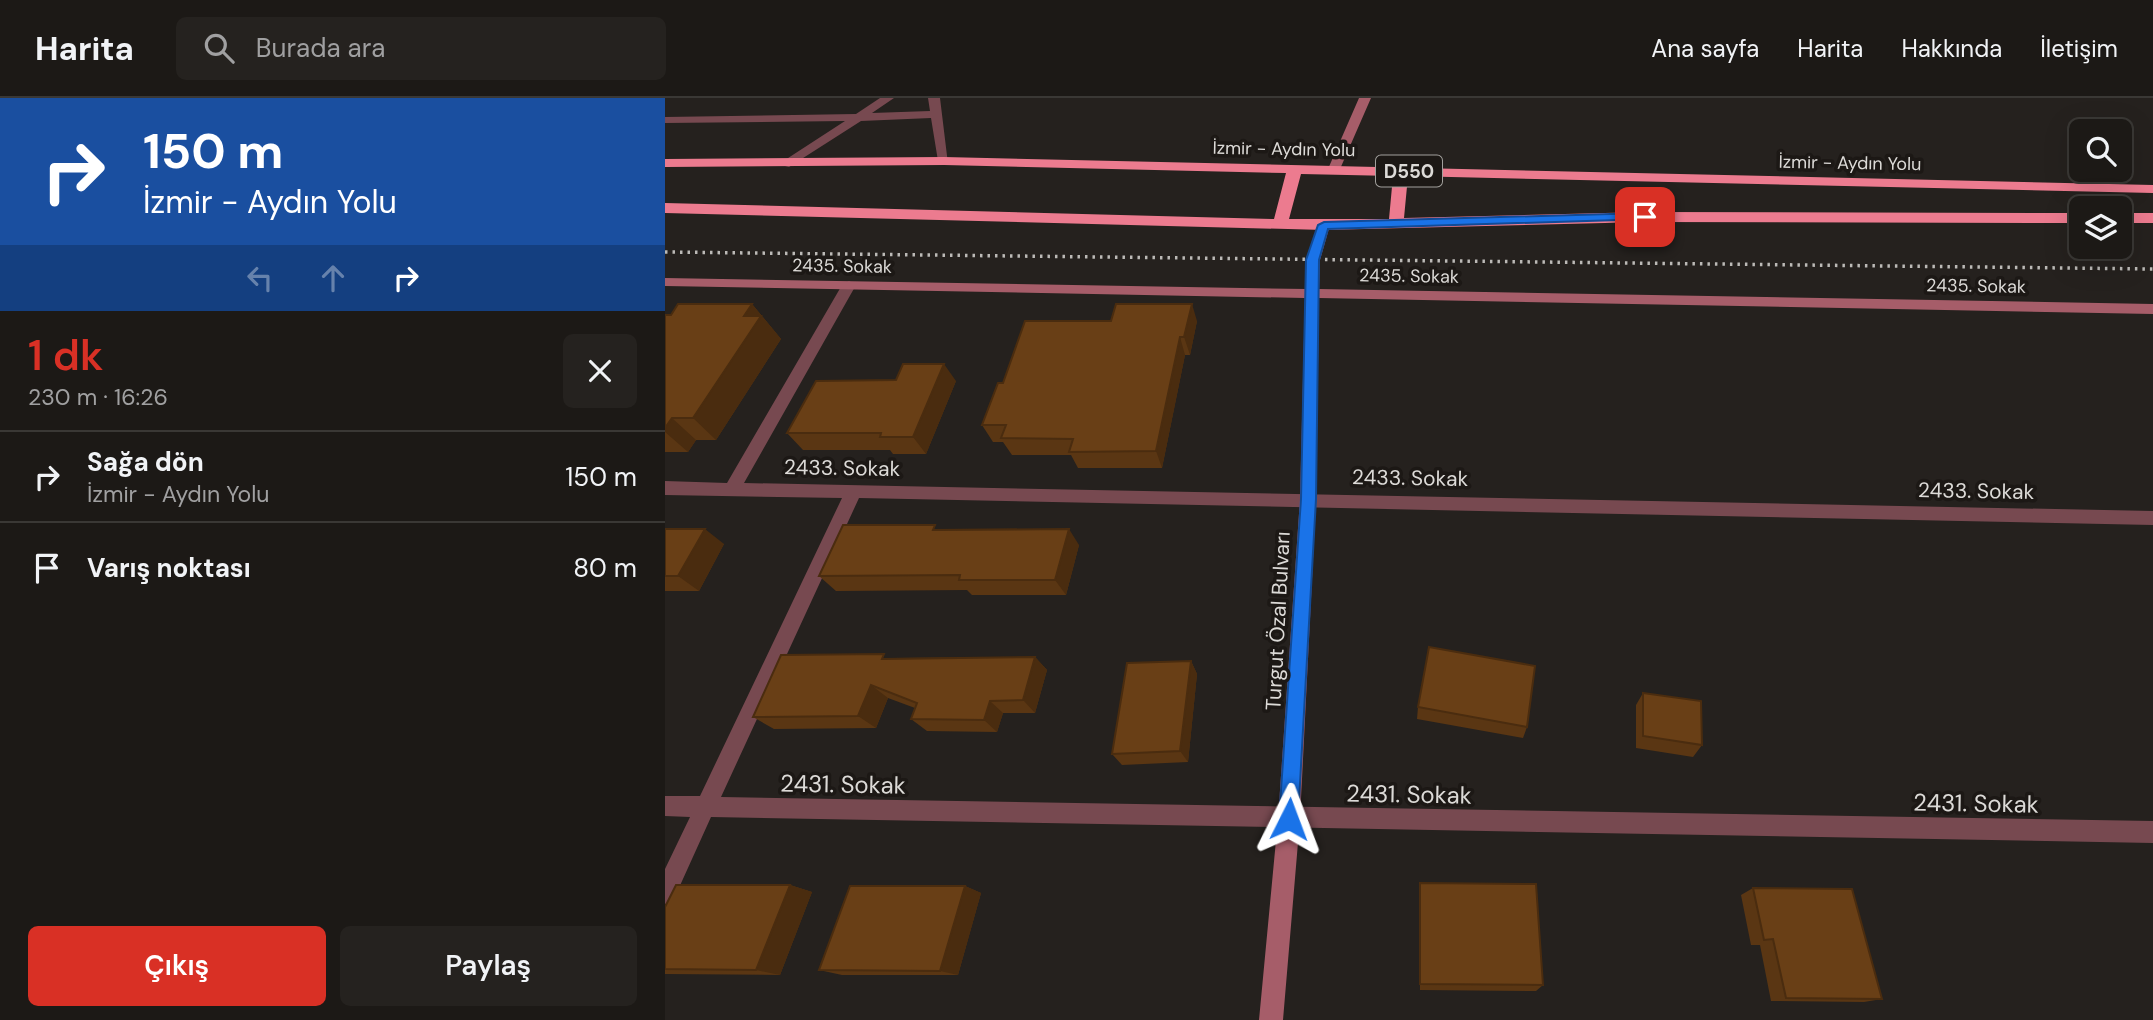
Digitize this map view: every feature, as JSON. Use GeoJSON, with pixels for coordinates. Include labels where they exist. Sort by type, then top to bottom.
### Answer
{"type":"FeatureCollection","features":[{"type":"Feature","properties":{"kind":"highway","name":"İzmir - Aydın Yolu"},"geometry":{"type":"LineString","coordinates":[[665,163],[944,161],[2153,189]]}},
{"type":"Feature","properties":{"kind":"highway"},"geometry":{"type":"LineString","coordinates":[[1279,224],[1295,168]]}},
{"type":"Feature","properties":{"kind":"highway"},"geometry":{"type":"LineString","coordinates":[[1396,223],[1401,171]]}},
{"type":"Feature","properties":{"kind":"highway"},"geometry":{"type":"LineString","coordinates":[[665,208],[1324,225],[1645,217],[2069,218]]}},
{"type":"Feature","properties":{"kind":"highway"},"geometry":{"type":"LineString","coordinates":[[2132,218],[2153,218]]}},
{"type":"Feature","properties":{"kind":"street"},"geometry":{"type":"LineString","coordinates":[[789,163],[888,98]]}},
{"type":"Feature","properties":{"kind":"street"},"geometry":{"type":"LineString","coordinates":[[934,98],[944,161]]}},
{"type":"Feature","properties":{"kind":"street"},"geometry":{"type":"LineString","coordinates":[[1334,169],[1365,98]]}},
{"type":"Feature","properties":{"kind":"street"},"geometry":{"type":"LineString","coordinates":[[665,120],[857,118],[937,114]]}},
{"type":"Feature","properties":{"kind":"street","name":"Turgut Özal Bulvarı"},"geometry":{"type":"LineString","coordinates":[[1271,1020],[1289,819],[1308,499],[1313,260],[1324,225]]}},
{"type":"Feature","properties":{"kind":"street","name":"2435. Sokak"},"geometry":{"type":"LineString","coordinates":[[665,282],[2153,309]]}},
{"type":"Feature","properties":{"kind":"street"},"geometry":{"type":"LineString","coordinates":[[732,489],[849,285]]}},
{"type":"Feature","properties":{"kind":"street","name":"2433. Sokak"},"geometry":{"type":"LineString","coordinates":[[665,488],[2153,517]]}},
{"type":"Feature","properties":{"kind":"street"},"geometry":{"type":"LineString","coordinates":[[665,893],[854,491]]}},
{"type":"Feature","properties":{"kind":"street","name":"2431. Sokak"},"geometry":{"type":"LineString","coordinates":[[665,806],[2153,832]]}},
{"type":"Feature","properties":{"kind":"building"},"geometry":{"type":"Polygon","coordinates":[[[678,304],[752,304],[744,316],[761,316],[693,418],[672,418],[665,428],[665,315],[671,315],[678,304]]]}},
{"type":"Feature","properties":{"kind":"building"},"geometry":{"type":"Polygon","coordinates":[[[1116,304],[1192,304],[1184,337],[1180,337],[1156,451],[1069,452],[1073,439],[1001,438],[1006,425],[982,425],[998,383],[1003,383],[1025,321],[1111,321],[1116,304]]]}},
{"type":"Feature","properties":{"kind":"building"},"geometry":{"type":"Polygon","coordinates":[[[903,364],[944,364],[913,437],[880,437],[881,433],[787,433],[816,381],[896,380],[903,364]]]}},
{"type":"Feature","properties":{"kind":"building"},"geometry":{"type":"Polygon","coordinates":[[[843,525],[935,525],[933,530],[1069,529],[1055,580],[959,580],[960,575],[819,576],[843,525]]]}},
{"type":"Feature","properties":{"kind":"building"},"geometry":{"type":"Polygon","coordinates":[[[665,529],[705,529],[678,576],[665,576],[665,529]]]}},
{"type":"Feature","properties":{"kind":"building"},"geometry":{"type":"Polygon","coordinates":[[[1429,647],[1535,666],[1527,727],[1418,707],[1429,647]]]}},
{"type":"Feature","properties":{"kind":"building"},"geometry":{"type":"Polygon","coordinates":[[[884,654],[882,659],[1035,657],[1023,700],[990,701],[984,720],[911,719],[917,703],[871,685],[858,716],[753,717],[781,655],[884,654]]]}},
{"type":"Feature","properties":{"kind":"building"},"geometry":{"type":"Polygon","coordinates":[[[1191,661],[1180,751],[1112,754],[1127,663],[1191,661]]]}},
{"type":"Feature","properties":{"kind":"building"},"geometry":{"type":"Polygon","coordinates":[[[1643,693],[1701,701],[1702,745],[1643,736],[1643,693]]]}},
{"type":"Feature","properties":{"kind":"building"},"geometry":{"type":"Polygon","coordinates":[[[1420,883],[1536,884],[1543,985],[1420,984],[1420,883]]]}},
{"type":"Feature","properties":{"kind":"building"},"geometry":{"type":"Polygon","coordinates":[[[676,885],[790,885],[756,970],[665,969],[665,907],[676,885]]]}},
{"type":"Feature","properties":{"kind":"building"},"geometry":{"type":"Polygon","coordinates":[[[850,886],[965,886],[940,971],[819,970],[850,886]]]}},
{"type":"Feature","properties":{"kind":"building"},"geometry":{"type":"Polygon","coordinates":[[[1753,888],[1852,889],[1882,999],[1786,998],[1773,939],[1764,940],[1753,888]]]}},
{"type":"Feature","properties":{"kind":"railway"},"geometry":{"type":"LineString","coordinates":[[665,252],[2153,269]]}},
{"type":"Feature","properties":{"kind":"route"},"geometry":{"type":"LineString","coordinates":[[1289,819],[1308,499],[1313,260],[1324,225],[1645,217]]}}]}
